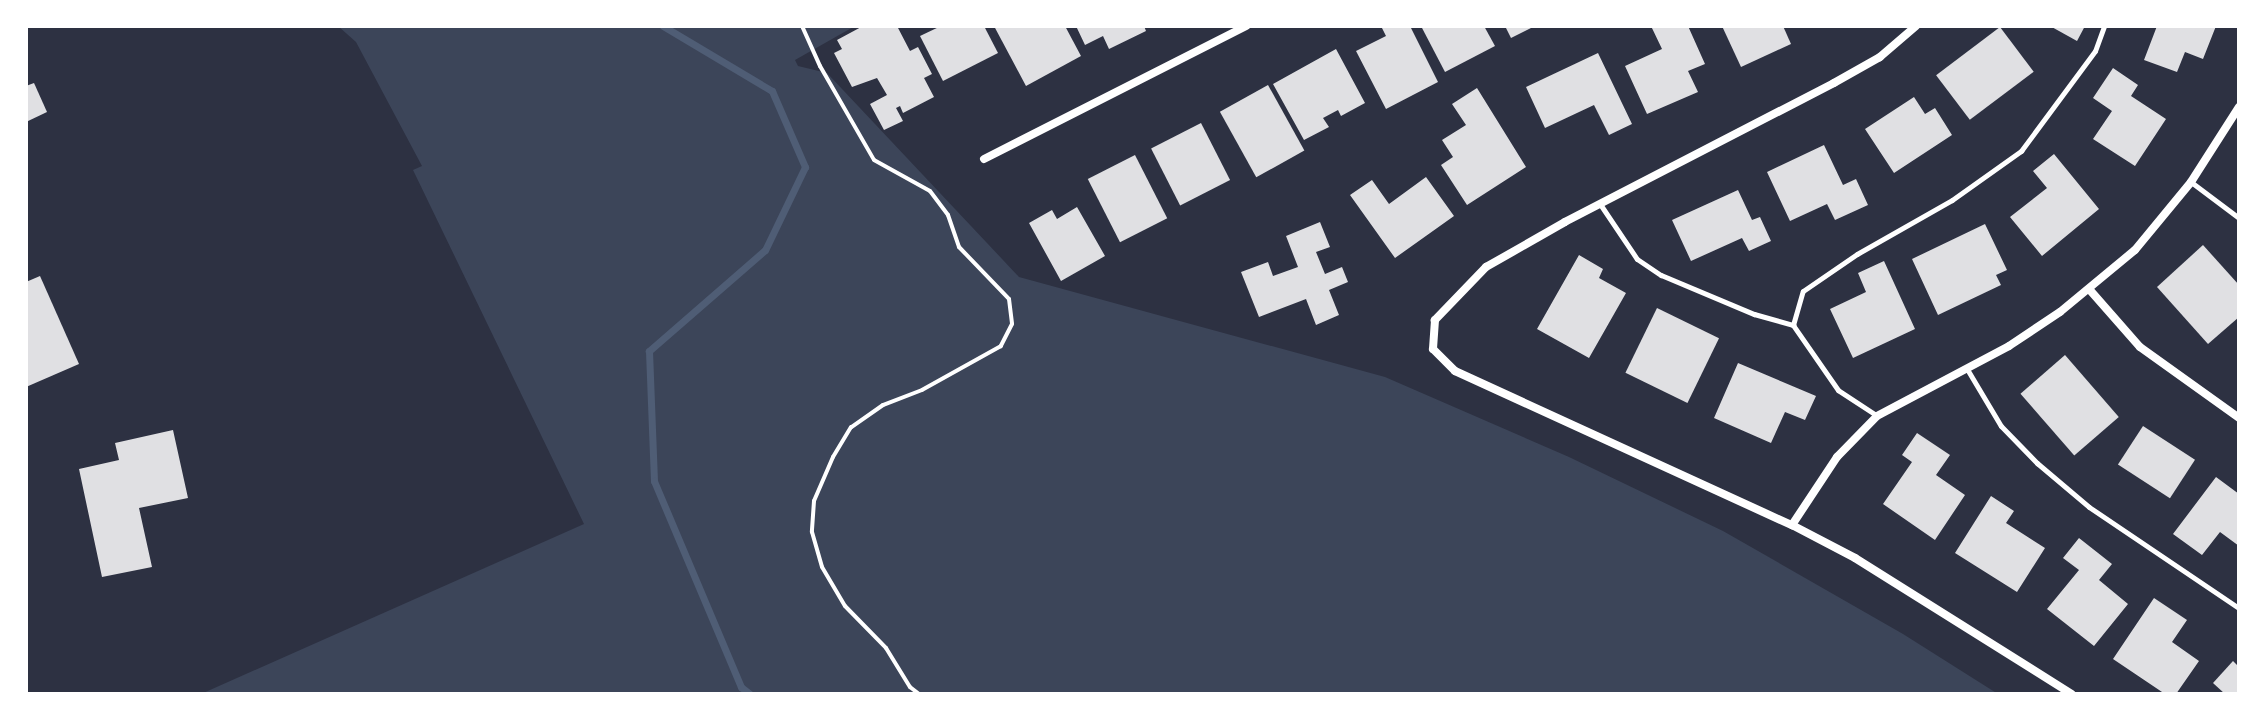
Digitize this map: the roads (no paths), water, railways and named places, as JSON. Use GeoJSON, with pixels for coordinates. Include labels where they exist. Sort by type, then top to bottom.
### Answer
{"type":"FeatureCollection","features":[{"type":"Feature","properties":{"kind":"street"},"geometry":{"type":"LineString","coordinates":[[984,159],[1246,26]]}},
{"type":"Feature","properties":{"kind":"street"},"geometry":{"type":"LineString","coordinates":[[1916,26],[1880,57],[1845,77],[1486,267],[1435,320],[1433,349],[1455,371],[1792,525],[1855,558],[2072,694]]}},
{"type":"Feature","properties":{"kind":"street"},"geometry":{"type":"LineString","coordinates":[[1792,525],[1837,457],[1877,416],[2009,346],[2089,289],[2135,250],[2191,182],[2239,107]]}},
{"type":"Feature","properties":{"kind":"street"},"geometry":{"type":"LineString","coordinates":[[2089,289],[2140,347],[2239,418]]}},
{"type":"Feature","properties":{"kind":"lane"},"geometry":{"type":"LineString","coordinates":[[1793,325],[1803,291],[1857,254],[1952,200],[2021,151],[2095,51],[2104,26]]}},
{"type":"Feature","properties":{"kind":"lane"},"geometry":{"type":"LineString","coordinates":[[2191,182],[2239,218]]}},
{"type":"Feature","properties":{"kind":"lane"},"geometry":{"type":"LineString","coordinates":[[1600,204],[1637,259],[1661,275],[1754,314],[1793,325],[1838,390],[1877,416]]}},
{"type":"Feature","properties":{"kind":"lane"},"geometry":{"type":"LineString","coordinates":[[1966,368],[2001,426],[2037,463],[2089,507],[2239,608]]}},
{"type":"Feature","properties":{"kind":"waterway"},"geometry":{"type":"LineString","coordinates":[[663,26],[772,91],[805,167],[765,250],[649,351],[654,481],[741,687],[750,694]]}}]}
